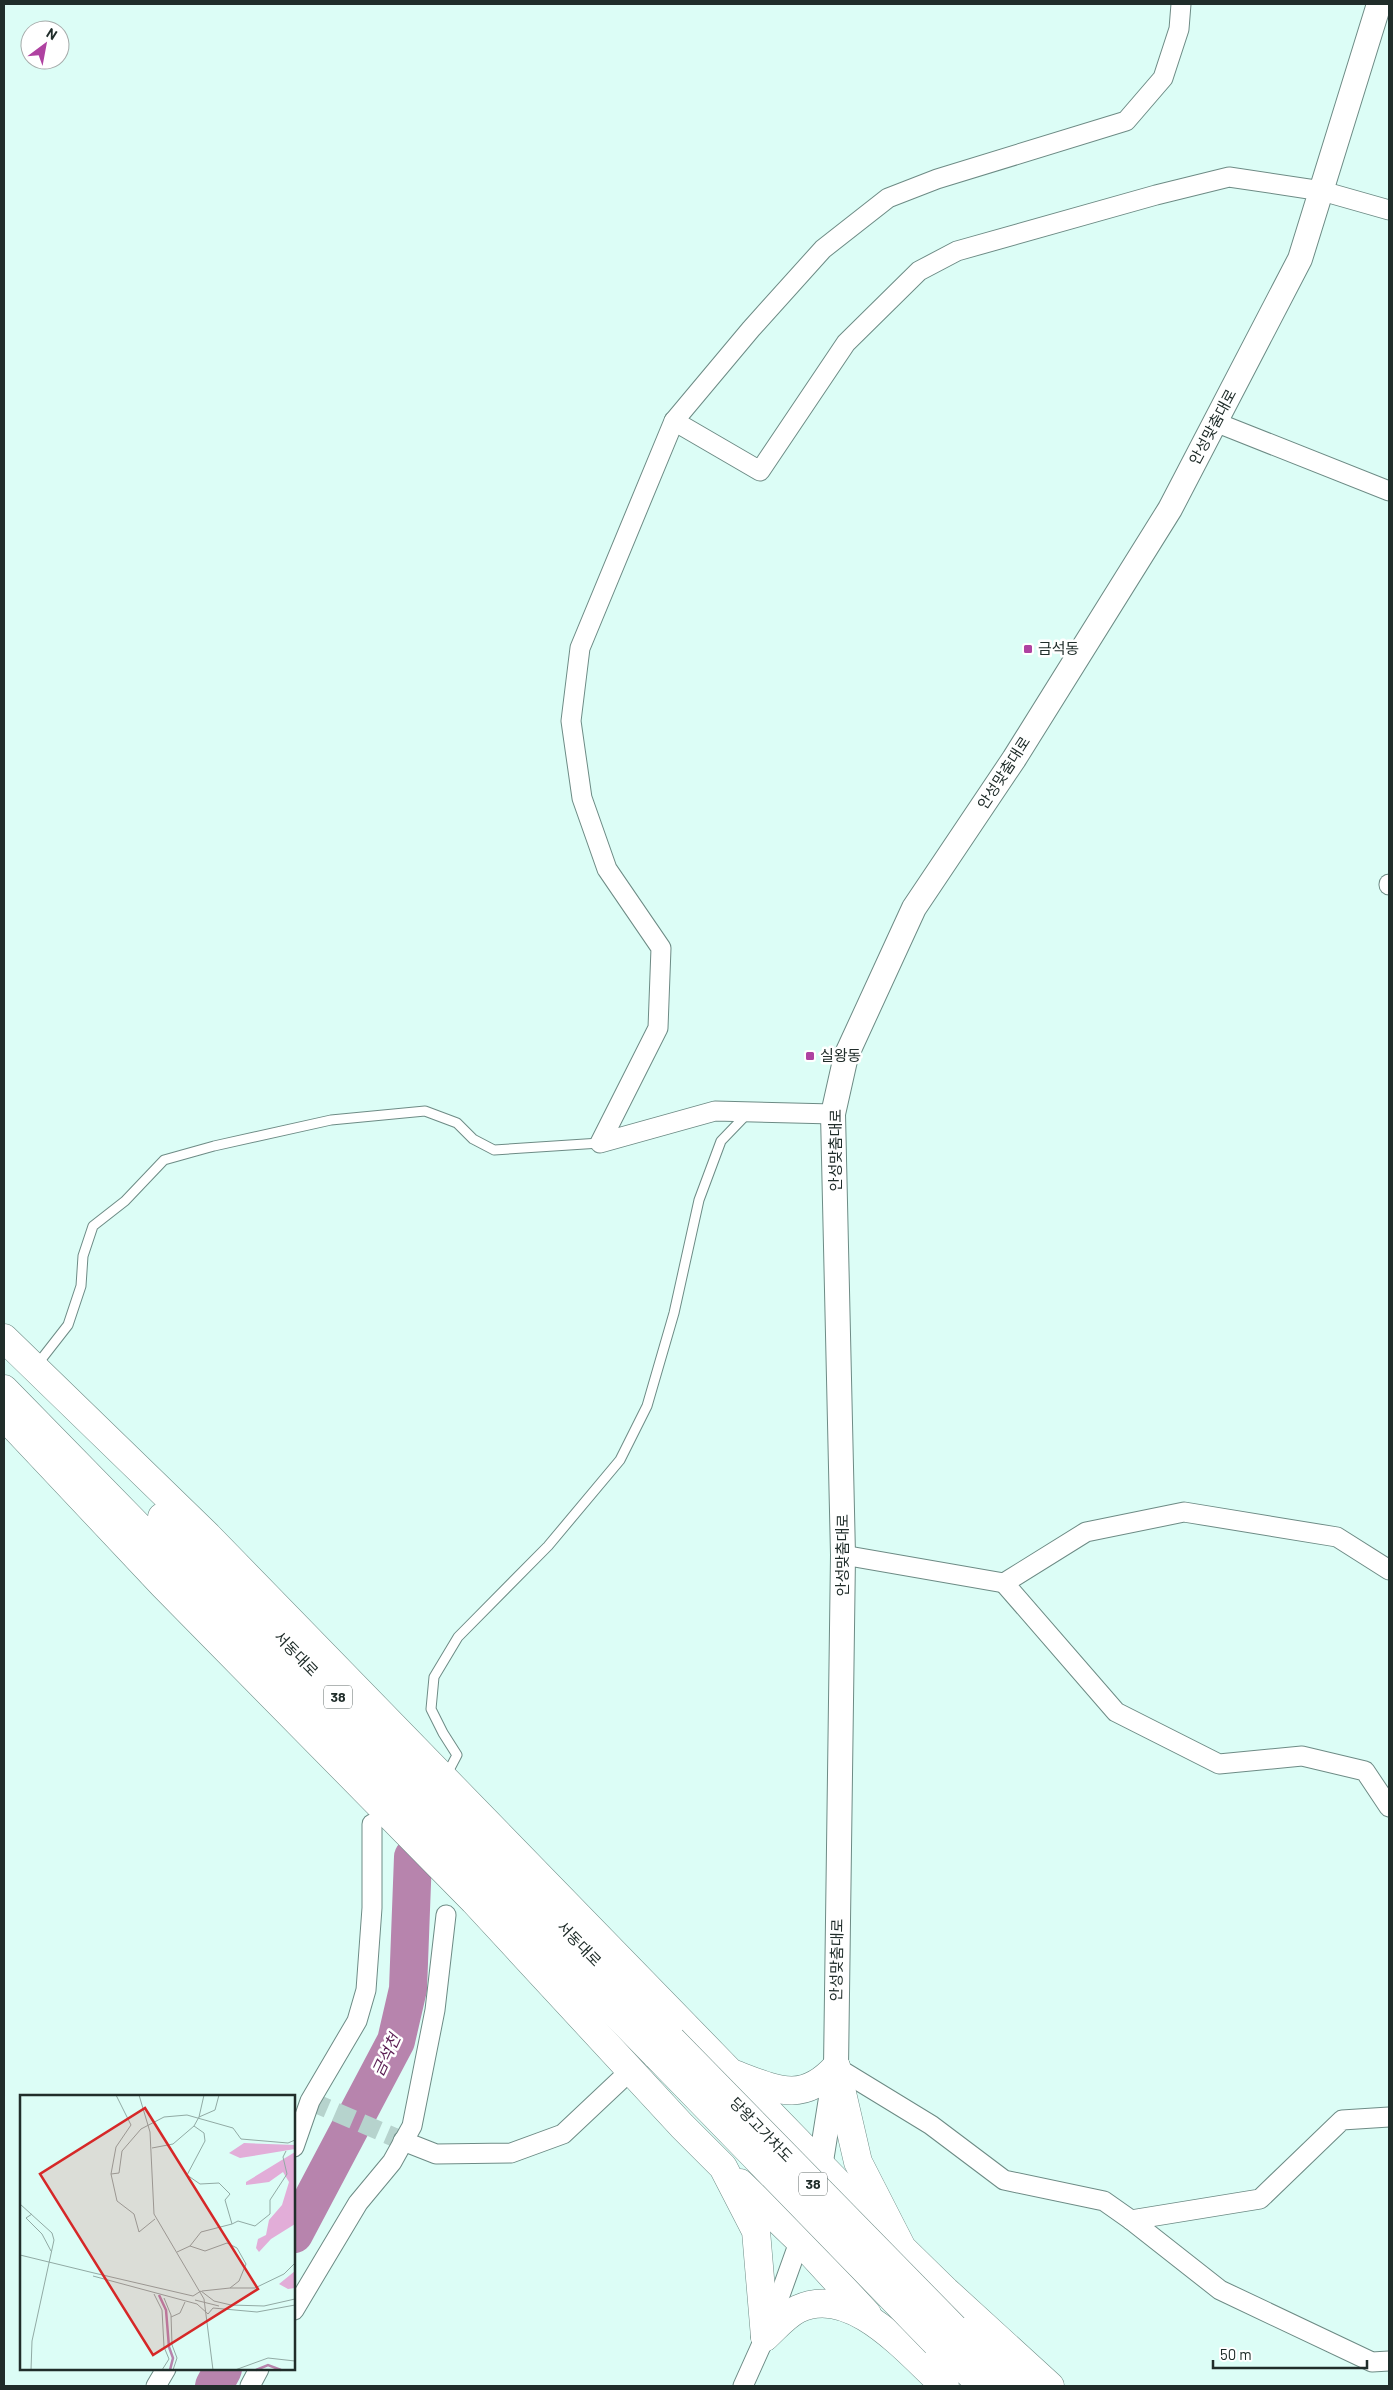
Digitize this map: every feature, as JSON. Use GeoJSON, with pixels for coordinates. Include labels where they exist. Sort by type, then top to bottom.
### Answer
{"type":"FeatureCollection","features":[{"type":"Feature","properties":{"kind":"highway"},"geometry":{"type":"LineString","coordinates":[[4,1338],[215,1543],[821,2167],[946,2292],[1050,2386]]}},
{"type":"Feature","properties":{"kind":"highway","name":"서동대로"},"geometry":{"type":"LineString","coordinates":[[4,1354],[665,2048]]}},
{"type":"Feature","properties":{"kind":"highway","name":"서동대로"},"geometry":{"type":"LineString","coordinates":[[4,1389],[665,2048]]}},
{"type":"Feature","properties":{"kind":"highway"},"geometry":{"type":"LineString","coordinates":[[4,1416],[163,1585],[474,1902],[630,2070],[723,2166],[804,2230],[875,2322],[945,2386]]}},
{"type":"Feature","properties":{"kind":"highway","name":"당왕고가차도"},"geometry":{"type":"LineString","coordinates":[[665,2048],[945,2335]]}},
{"type":"Feature","properties":{"kind":"highway"},"geometry":{"type":"LineString","coordinates":[[731,2073],[792,2092],[810,2087],[824,2079],[836,2067]]}},
{"type":"Feature","properties":{"kind":"highway"},"geometry":{"type":"LineString","coordinates":[[836,2067],[858,2162],[902,2248]]}},
{"type":"Feature","properties":{"kind":"highway"},"geometry":{"type":"LineString","coordinates":[[723,2166],[756,2231],[766,2336]]}},
{"type":"Feature","properties":{"kind":"highway"},"geometry":{"type":"LineString","coordinates":[[766,2336],[797,2310],[822,2302],[848,2308],[875,2322]]}},
{"type":"Feature","properties":{"kind":"highway","name":"38"},"geometry":{"type":"LineString","coordinates":[[945,2335],[983,2386]]}},
{"type":"Feature","properties":{"kind":"highway","name":"38"},"geometry":{"type":"LineString","coordinates":[[945,2335],[1017,2386]]}},
{"type":"Feature","properties":{"kind":"street"},"geometry":{"type":"LineString","coordinates":[[600,1142],[658,1028],[661,948],[607,869],[582,798],[570,721],[580,648],[674,421],[823,249],[888,198],[937,179],[1126,121],[1163,78],[1180,29],[1181,4]]}},
{"type":"Feature","properties":{"kind":"street","name":"안성맞춤대로"},"geometry":{"type":"LineString","coordinates":[[743,2386],[766,2336],[804,2230],[821,2167],[836,2067],[843,1555],[833,1114],[846,1056],[914,908],[1014,759],[1170,509],[1300,259],[1379,4]]}},
{"type":"Feature","properties":{"kind":"street"},"geometry":{"type":"LineString","coordinates":[[674,421],[760,471],[846,343],[919,272],[957,251],[1156,195],[1229,177],[1322,191],[1389,210]]}},
{"type":"Feature","properties":{"kind":"street"},"geometry":{"type":"LineString","coordinates":[[1215,422],[1389,491]]}},
{"type":"Feature","properties":{"kind":"street"},"geometry":{"type":"LineString","coordinates":[[600,1142],[715,1111],[833,1114]]}},
{"type":"Feature","properties":{"kind":"street"},"geometry":{"type":"LineString","coordinates":[[1004,1583],[1086,1532],[1184,1512],[1337,1537],[1389,1570]]}},
{"type":"Feature","properties":{"kind":"street"},"geometry":{"type":"LineString","coordinates":[[843,1555],[1004,1583],[1116,1712],[1219,1764],[1302,1756],[1366,1771],[1389,1807]]}},
{"type":"Feature","properties":{"kind":"street"},"geometry":{"type":"LineString","coordinates":[[295,2144],[310,2101],[357,2021],[366,1990],[372,1908],[372,1824]]}},
{"type":"Feature","properties":{"kind":"street"},"geometry":{"type":"LineString","coordinates":[[295,2308],[358,2203],[392,2162],[412,2126],[435,2010],[446,1915]]}},
{"type":"Feature","properties":{"kind":"street"},"geometry":{"type":"LineString","coordinates":[[836,2067],[931,2124],[1004,2180],[1104,2201],[1220,2290],[1372,2362],[1389,2361]]}},
{"type":"Feature","properties":{"kind":"street"},"geometry":{"type":"LineString","coordinates":[[404,2141],[436,2154],[511,2153],[563,2134],[630,2070]]}},
{"type":"Feature","properties":{"kind":"street"},"geometry":{"type":"LineString","coordinates":[[1131,2220],[1260,2199],[1342,2120],[1389,2117]]}},
{"type":"Feature","properties":{"kind":"street"},"geometry":{"type":"LineString","coordinates":[[156,2386],[165,2370]]}},
{"type":"Feature","properties":{"kind":"street"},"geometry":{"type":"LineString","coordinates":[[250,2386],[258,2370]]}},
{"type":"Feature","properties":{"kind":"lane"},"geometry":{"type":"LineString","coordinates":[[35,1368],[68,1325],[81,1286],[83,1256],[93,1226],[124,1201],[164,1160],[214,1146],[330,1120],[425,1111],[457,1123],[473,1139],[494,1150],[600,1142]]}},
{"type":"Feature","properties":{"kind":"lane"},"geometry":{"type":"LineString","coordinates":[[445,1778],[458,1755],[443,1733],[431,1709],[434,1677],[458,1637],[548,1546],[620,1460],[647,1406],[674,1313],[699,1200],[721,1141],[749,1112]]}},
{"type":"Feature","properties":{"kind":"waterway","name":"금석천"},"geometry":{"type":"LineString","coordinates":[[295,2232],[396,2041],[408,1989],[413,1857]]}},
{"type":"Feature","properties":{"kind":"waterway","name":"금석천"},"geometry":{"type":"LineString","coordinates":[[214,2386],[222,2370]]}},
{"type":"Feature","properties":{"kind":"tunnel"},"geometry":{"type":"LineString","coordinates":[[310,2101],[403,2141]]}},
{"type":"Feature","properties":{"kind":"place","name":"금석동"},"geometry":{"type":"Point","coordinates":[1028,649]}},
{"type":"Feature","properties":{"kind":"place","name":"실왕동"},"geometry":{"type":"Point","coordinates":[810,1056]}}]}
